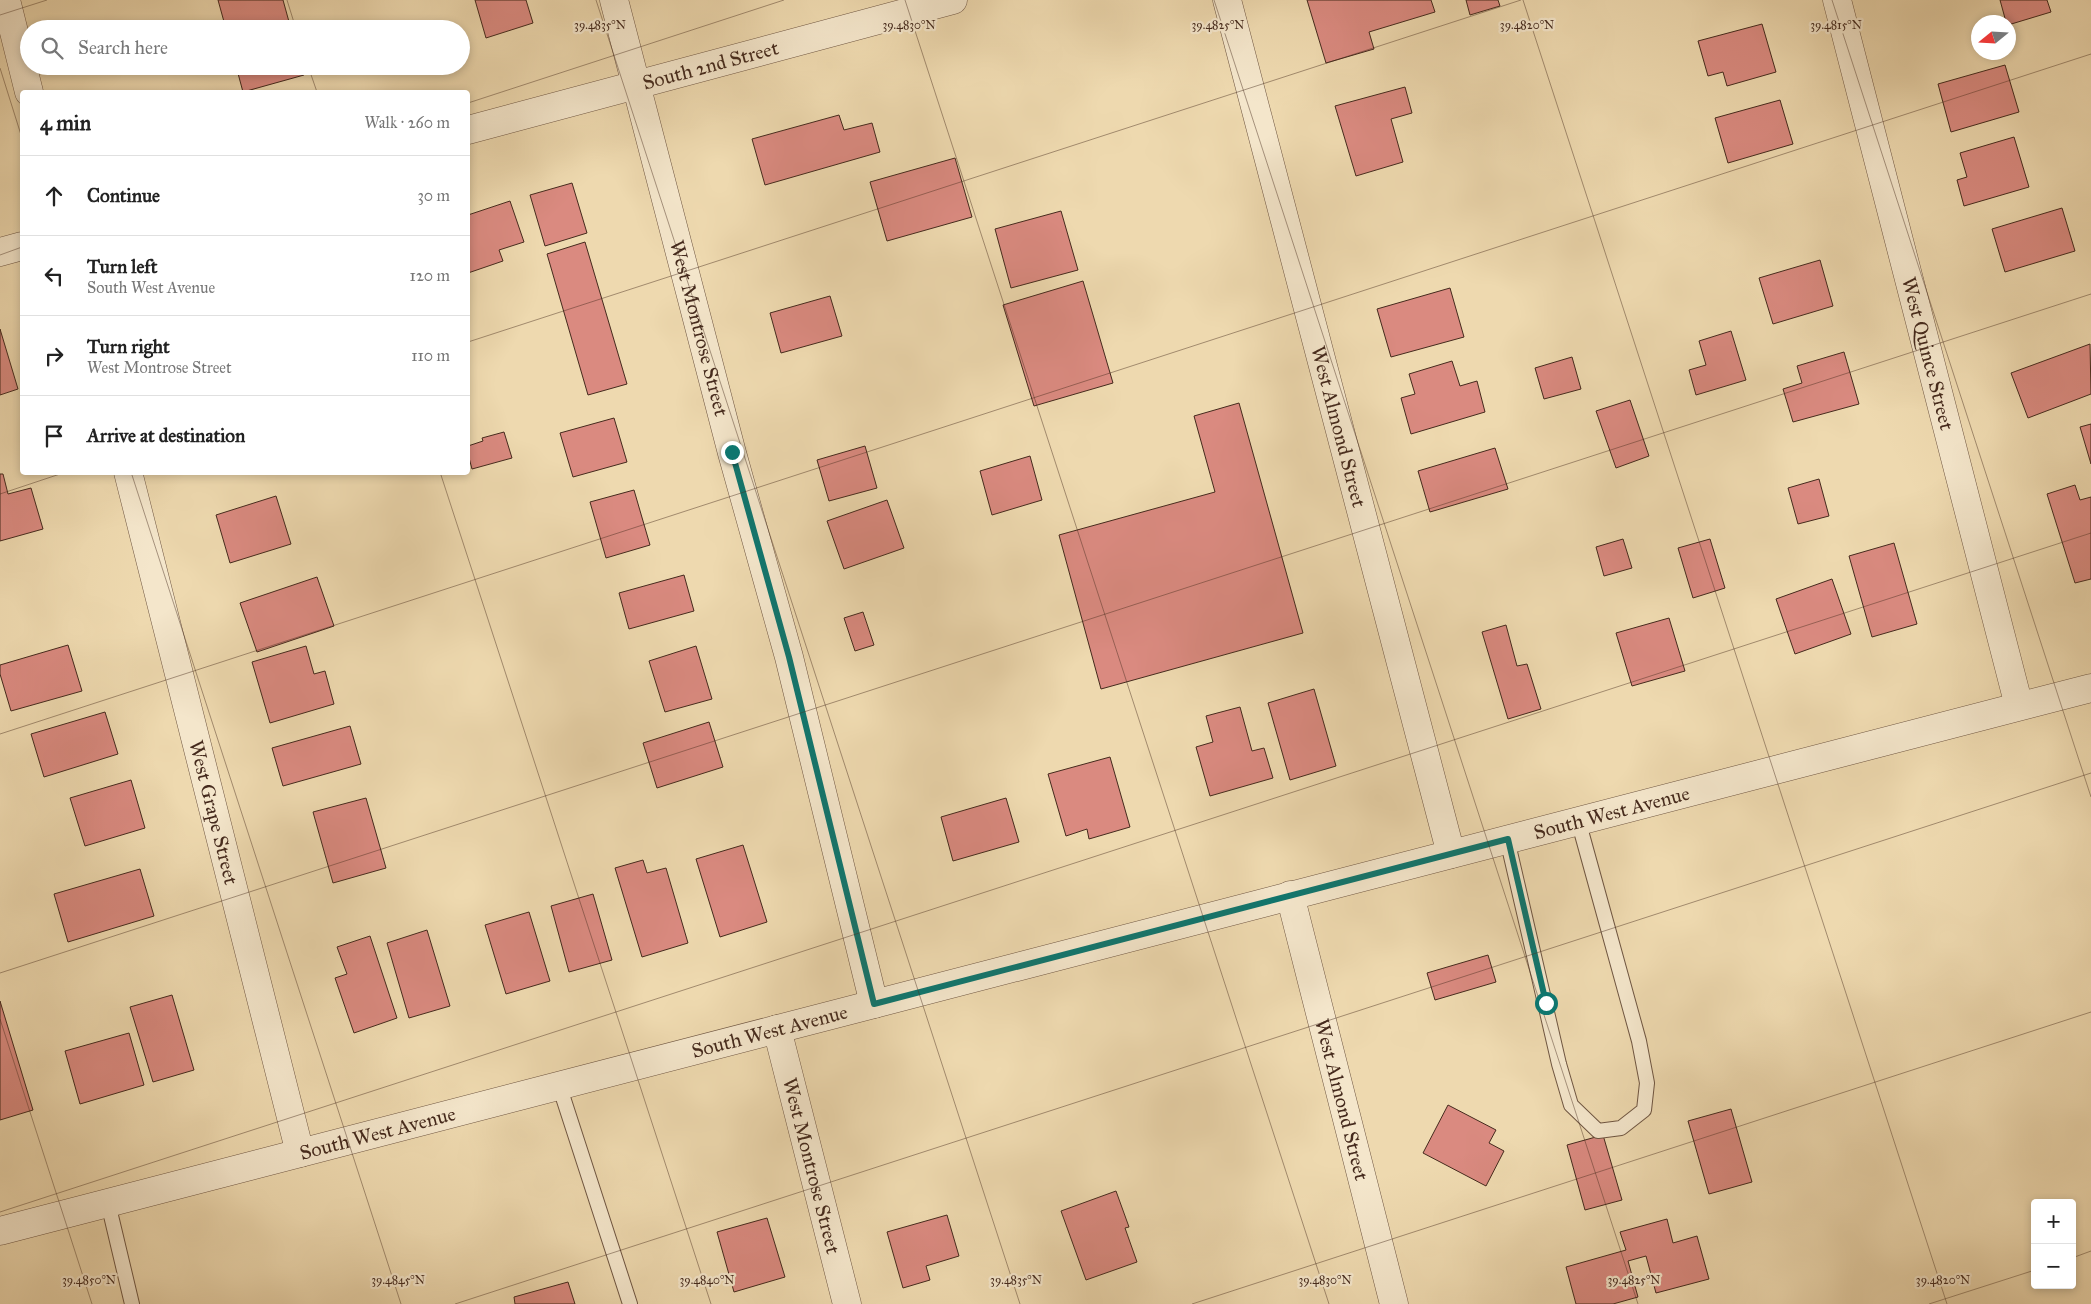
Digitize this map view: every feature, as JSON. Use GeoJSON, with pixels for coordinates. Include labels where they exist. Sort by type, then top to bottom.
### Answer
{"type":"FeatureCollection","features":[{"type":"Feature","properties":{"kind":"street"},"geometry":{"type":"LineString","coordinates":[[6,0],[20,56]]}},
{"type":"Feature","properties":{"kind":"street","name":"West Montrose Street"},"geometry":{"type":"LineString","coordinates":[[614,0],[732,452],[789,657],[874,1004]]}},
{"type":"Feature","properties":{"kind":"street","name":"South 2nd Street"},"geometry":{"type":"LineString","coordinates":[[470,129],[953,0]]}},
{"type":"Feature","properties":{"kind":"street","name":"West Almond Street"},"geometry":{"type":"LineString","coordinates":[[1227,0],[1451,854]]}},
{"type":"Feature","properties":{"kind":"street","name":"West Quince Street"},"geometry":{"type":"LineString","coordinates":[[1837,0],[2019,706]]}},
{"type":"Feature","properties":{"kind":"street"},"geometry":{"type":"LineString","coordinates":[[25,75],[28,90]]}},
{"type":"Feature","properties":{"kind":"street"},"geometry":{"type":"LineString","coordinates":[[0,252],[20,247]]}},
{"type":"Feature","properties":{"kind":"street","name":"West Grape Street"},"geometry":{"type":"LineString","coordinates":[[129,475],[300,1153]]}},
{"type":"Feature","properties":{"kind":"street","name":"South West Avenue"},"geometry":{"type":"LineString","coordinates":[[0,1231],[2091,688]]}},
{"type":"Feature","properties":{"kind":"street","name":"West Almond Street"},"geometry":{"type":"LineString","coordinates":[[1290,895],[1394,1304]]}},
{"type":"Feature","properties":{"kind":"street","name":"West Montrose Street"},"geometry":{"type":"LineString","coordinates":[[778,1029],[847,1304]]}},
{"type":"Feature","properties":{"kind":"lane"},"geometry":{"type":"LineString","coordinates":[[1508,839],[1559,1064],[1571,1105],[1598,1131],[1620,1128],[1644,1110],[1647,1083],[1638,1041],[1578,820]]}},
{"type":"Feature","properties":{"kind":"lane"},"geometry":{"type":"LineString","coordinates":[[559,1085],[630,1304]]}},
{"type":"Feature","properties":{"kind":"lane"},"geometry":{"type":"LineString","coordinates":[[108,1203],[132,1304]]}},
{"type":"Feature","properties":{"kind":"building"},"geometry":{"type":"Polygon","coordinates":[[[218,0],[283,0],[289,20],[224,20],[218,0]]]}},
{"type":"Feature","properties":{"kind":"building"},"geometry":{"type":"Polygon","coordinates":[[[475,0],[526,0],[533,23],[486,38],[475,0]]]}},
{"type":"Feature","properties":{"kind":"building"},"geometry":{"type":"Polygon","coordinates":[[[1307,0],[1431,0],[1435,12],[1369,32],[1374,49],[1326,63],[1307,0]]]}},
{"type":"Feature","properties":{"kind":"building"},"geometry":{"type":"Polygon","coordinates":[[[1466,0],[1498,0],[1500,6],[1470,15],[1466,0]]]}},
{"type":"Feature","properties":{"kind":"building"},"geometry":{"type":"Polygon","coordinates":[[[2000,0],[2047,0],[2051,12],[2016,23],[2016,15],[2004,15],[2000,0]]]}},
{"type":"Feature","properties":{"kind":"building"},"geometry":{"type":"Polygon","coordinates":[[[1762,24],[1776,72],[1727,86],[1723,72],[1708,76],[1698,41],[1762,24]]]}},
{"type":"Feature","properties":{"kind":"building"},"geometry":{"type":"Polygon","coordinates":[[[2005,65],[2019,112],[1951,132],[1938,84],[2005,65]]]}},
{"type":"Feature","properties":{"kind":"building"},"geometry":{"type":"Polygon","coordinates":[[[238,75],[304,75],[250,90],[242,90],[238,75]]]}},
{"type":"Feature","properties":{"kind":"building"},"geometry":{"type":"Polygon","coordinates":[[[1405,87],[1412,113],[1391,119],[1403,162],[1356,176],[1335,106],[1405,87]]]}},
{"type":"Feature","properties":{"kind":"building"},"geometry":{"type":"Polygon","coordinates":[[[1780,100],[1793,144],[1728,163],[1715,118],[1780,100]]]}},
{"type":"Feature","properties":{"kind":"building"},"geometry":{"type":"Polygon","coordinates":[[[839,115],[844,130],[872,123],[880,152],[765,185],[752,139],[839,115]]]}},
{"type":"Feature","properties":{"kind":"building"},"geometry":{"type":"Polygon","coordinates":[[[2014,137],[2029,187],[1964,206],[1957,180],[1967,177],[1960,153],[2014,137]]]}},
{"type":"Feature","properties":{"kind":"building"},"geometry":{"type":"Polygon","coordinates":[[[955,158],[972,217],[887,241],[870,182],[955,158]]]}},
{"type":"Feature","properties":{"kind":"building"},"geometry":{"type":"Polygon","coordinates":[[[572,183],[587,233],[545,246],[530,195],[572,183]]]}},
{"type":"Feature","properties":{"kind":"building"},"geometry":{"type":"Polygon","coordinates":[[[510,201],[524,242],[499,250],[503,261],[470,272],[470,214],[510,201]]]}},
{"type":"Feature","properties":{"kind":"building"},"geometry":{"type":"Polygon","coordinates":[[[2062,208],[2075,251],[2005,272],[1992,229],[2062,208]]]}},
{"type":"Feature","properties":{"kind":"building"},"geometry":{"type":"Polygon","coordinates":[[[1061,211],[1078,270],[1011,288],[995,229],[1061,211]]]}},
{"type":"Feature","properties":{"kind":"building"},"geometry":{"type":"Polygon","coordinates":[[[585,242],[627,384],[588,395],[547,254],[585,242]]]}},
{"type":"Feature","properties":{"kind":"building"},"geometry":{"type":"Polygon","coordinates":[[[1820,260],[1833,306],[1773,324],[1759,278],[1820,260]]]}},
{"type":"Feature","properties":{"kind":"building"},"geometry":{"type":"Polygon","coordinates":[[[1083,281],[1113,383],[1034,406],[1003,305],[1083,281]]]}},
{"type":"Feature","properties":{"kind":"building"},"geometry":{"type":"Polygon","coordinates":[[[1450,288],[1464,337],[1391,357],[1377,309],[1450,288]]]}},
{"type":"Feature","properties":{"kind":"building"},"geometry":{"type":"Polygon","coordinates":[[[830,296],[842,336],[781,353],[770,313],[830,296]]]}},
{"type":"Feature","properties":{"kind":"building"},"geometry":{"type":"Polygon","coordinates":[[[0,329],[18,389],[0,395],[0,329]]]}},
{"type":"Feature","properties":{"kind":"building"},"geometry":{"type":"Polygon","coordinates":[[[1731,331],[1746,380],[1696,395],[1689,370],[1706,365],[1699,341],[1731,331]]]}},
{"type":"Feature","properties":{"kind":"building"},"geometry":{"type":"Polygon","coordinates":[[[2090,344],[2091,394],[2028,418],[2011,373],[2090,344]]]}},
{"type":"Feature","properties":{"kind":"building"},"geometry":{"type":"Polygon","coordinates":[[[1844,352],[1859,404],[1793,422],[1783,389],[1802,383],[1797,366],[1844,352]]]}},
{"type":"Feature","properties":{"kind":"building"},"geometry":{"type":"Polygon","coordinates":[[[1572,357],[1581,389],[1544,399],[1535,368],[1572,357]]]}},
{"type":"Feature","properties":{"kind":"building"},"geometry":{"type":"Polygon","coordinates":[[[1452,361],[1460,386],[1477,381],[1485,412],[1411,434],[1401,398],[1415,394],[1409,374],[1452,361]]]}},
{"type":"Feature","properties":{"kind":"building"},"geometry":{"type":"Polygon","coordinates":[[[1630,400],[1649,456],[1616,468],[1596,411],[1630,400]]]}},
{"type":"Feature","properties":{"kind":"building"},"geometry":{"type":"Polygon","coordinates":[[[1239,403],[1303,633],[1101,689],[1059,535],[1215,492],[1194,416],[1239,403]]]}},
{"type":"Feature","properties":{"kind":"building"},"geometry":{"type":"Polygon","coordinates":[[[614,418],[627,462],[573,477],[560,433],[614,418]]]}},
{"type":"Feature","properties":{"kind":"building"},"geometry":{"type":"Polygon","coordinates":[[[2091,424],[2091,464],[2080,427],[2091,424]]]}},
{"type":"Feature","properties":{"kind":"building"},"geometry":{"type":"Polygon","coordinates":[[[504,432],[512,458],[472,469],[470,445],[483,441],[482,438],[504,432]]]}},
{"type":"Feature","properties":{"kind":"building"},"geometry":{"type":"Polygon","coordinates":[[[865,446],[877,488],[829,501],[817,460],[865,446]]]}},
{"type":"Feature","properties":{"kind":"building"},"geometry":{"type":"Polygon","coordinates":[[[1495,448],[1508,489],[1430,512],[1418,471],[1495,448]]]}},
{"type":"Feature","properties":{"kind":"building"},"geometry":{"type":"Polygon","coordinates":[[[1030,456],[1042,500],[992,515],[980,471],[1030,456]]]}},
{"type":"Feature","properties":{"kind":"building"},"geometry":{"type":"Polygon","coordinates":[[[0,474],[3,474],[8,494],[31,488],[43,529],[0,541],[0,474]]]}},
{"type":"Feature","properties":{"kind":"building"},"geometry":{"type":"Polygon","coordinates":[[[1819,479],[1829,516],[1798,524],[1788,488],[1819,479]]]}},
{"type":"Feature","properties":{"kind":"building"},"geometry":{"type":"Polygon","coordinates":[[[2075,485],[2080,500],[2091,497],[2091,579],[2075,583],[2047,494],[2075,485]]]}},
{"type":"Feature","properties":{"kind":"building"},"geometry":{"type":"Polygon","coordinates":[[[634,490],[650,545],[606,558],[590,502],[634,490]]]}},
{"type":"Feature","properties":{"kind":"building"},"geometry":{"type":"Polygon","coordinates":[[[276,496],[291,544],[230,563],[216,515],[276,496]]]}},
{"type":"Feature","properties":{"kind":"building"},"geometry":{"type":"Polygon","coordinates":[[[887,500],[904,548],[844,569],[827,521],[887,500]]]}},
{"type":"Feature","properties":{"kind":"building"},"geometry":{"type":"Polygon","coordinates":[[[1623,539],[1632,568],[1604,576],[1596,547],[1623,539]]]}},
{"type":"Feature","properties":{"kind":"building"},"geometry":{"type":"Polygon","coordinates":[[[1710,539],[1725,588],[1693,598],[1678,548],[1710,539]]]}},
{"type":"Feature","properties":{"kind":"building"},"geometry":{"type":"Polygon","coordinates":[[[1894,543],[1917,624],[1872,637],[1849,556],[1894,543]]]}},
{"type":"Feature","properties":{"kind":"building"},"geometry":{"type":"Polygon","coordinates":[[[684,575],[694,611],[629,629],[619,593],[684,575]]]}},
{"type":"Feature","properties":{"kind":"building"},"geometry":{"type":"Polygon","coordinates":[[[317,577],[334,626],[257,652],[240,603],[317,577]]]}},
{"type":"Feature","properties":{"kind":"building"},"geometry":{"type":"Polygon","coordinates":[[[1832,579],[1851,634],[1795,654],[1776,599],[1832,579]]]}},
{"type":"Feature","properties":{"kind":"building"},"geometry":{"type":"Polygon","coordinates":[[[863,612],[874,645],[855,651],[844,618],[863,612]]]}},
{"type":"Feature","properties":{"kind":"building"},"geometry":{"type":"Polygon","coordinates":[[[1669,618],[1685,671],[1632,686],[1616,633],[1669,618]]]}},
{"type":"Feature","properties":{"kind":"building"},"geometry":{"type":"Polygon","coordinates":[[[1506,625],[1517,666],[1527,664],[1541,709],[1508,719],[1482,632],[1506,625]]]}},
{"type":"Feature","properties":{"kind":"building"},"geometry":{"type":"Polygon","coordinates":[[[68,645],[82,691],[11,711],[0,674],[0,665],[68,645]]]}},
{"type":"Feature","properties":{"kind":"building"},"geometry":{"type":"Polygon","coordinates":[[[306,646],[314,674],[325,671],[334,704],[270,723],[252,662],[306,646]]]}},
{"type":"Feature","properties":{"kind":"building"},"geometry":{"type":"Polygon","coordinates":[[[696,646],[712,699],[665,712],[649,661],[696,646]]]}},
{"type":"Feature","properties":{"kind":"building"},"geometry":{"type":"Polygon","coordinates":[[[1314,689],[1336,766],[1290,780],[1268,703],[1314,689]]]}},
{"type":"Feature","properties":{"kind":"building"},"geometry":{"type":"Polygon","coordinates":[[[1240,707],[1252,751],[1264,748],[1273,778],[1210,796],[1196,747],[1213,742],[1206,716],[1240,707]]]}},
{"type":"Feature","properties":{"kind":"building"},"geometry":{"type":"Polygon","coordinates":[[[105,712],[118,754],[44,777],[31,734],[105,712]]]}},
{"type":"Feature","properties":{"kind":"building"},"geometry":{"type":"Polygon","coordinates":[[[709,722],[723,767],[657,788],[643,743],[709,722]]]}},
{"type":"Feature","properties":{"kind":"building"},"geometry":{"type":"Polygon","coordinates":[[[350,726],[361,764],[283,786],[272,748],[350,726]]]}},
{"type":"Feature","properties":{"kind":"building"},"geometry":{"type":"Polygon","coordinates":[[[1110,757],[1130,827],[1089,839],[1087,829],[1066,836],[1048,774],[1110,757]]]}},
{"type":"Feature","properties":{"kind":"building"},"geometry":{"type":"Polygon","coordinates":[[[131,780],[145,828],[85,846],[70,798],[131,780]]]}},
{"type":"Feature","properties":{"kind":"building"},"geometry":{"type":"Polygon","coordinates":[[[366,798],[386,868],[333,883],[313,812],[366,798]]]}},
{"type":"Feature","properties":{"kind":"building"},"geometry":{"type":"Polygon","coordinates":[[[1006,798],[1019,842],[953,861],[941,817],[1006,798]]]}},
{"type":"Feature","properties":{"kind":"building"},"geometry":{"type":"Polygon","coordinates":[[[743,845],[767,922],[720,937],[696,859],[743,845]]]}},
{"type":"Feature","properties":{"kind":"building"},"geometry":{"type":"Polygon","coordinates":[[[643,860],[647,873],[666,868],[688,943],[642,957],[615,868],[643,860]]]}},
{"type":"Feature","properties":{"kind":"building"},"geometry":{"type":"Polygon","coordinates":[[[140,869],[154,916],[68,942],[54,894],[140,869]]]}},
{"type":"Feature","properties":{"kind":"building"},"geometry":{"type":"Polygon","coordinates":[[[593,894],[612,960],[569,972],[551,906],[593,894]]]}},
{"type":"Feature","properties":{"kind":"building"},"geometry":{"type":"Polygon","coordinates":[[[529,912],[550,981],[506,994],[485,925],[529,912]]]}},
{"type":"Feature","properties":{"kind":"building"},"geometry":{"type":"Polygon","coordinates":[[[427,930],[450,1006],[409,1018],[387,943],[427,930]]]}},
{"type":"Feature","properties":{"kind":"building"},"geometry":{"type":"Polygon","coordinates":[[[370,936],[397,1018],[354,1033],[335,978],[347,974],[337,947],[370,936]]]}},
{"type":"Feature","properties":{"kind":"building"},"geometry":{"type":"Polygon","coordinates":[[[1488,955],[1496,982],[1435,1000],[1427,973],[1488,955]]]}},
{"type":"Feature","properties":{"kind":"building"},"geometry":{"type":"Polygon","coordinates":[[[172,995],[194,1070],[153,1082],[130,1007],[172,995]]]}},
{"type":"Feature","properties":{"kind":"building"},"geometry":{"type":"Polygon","coordinates":[[[0,1001],[33,1110],[0,1120],[0,1001]]]}},
{"type":"Feature","properties":{"kind":"building"},"geometry":{"type":"Polygon","coordinates":[[[129,1033],[144,1085],[80,1104],[65,1051],[129,1033]]]}},
{"type":"Feature","properties":{"kind":"building"},"geometry":{"type":"Polygon","coordinates":[[[1448,1105],[1496,1130],[1489,1143],[1504,1151],[1486,1186],[1423,1153],[1448,1105]]]}},
{"type":"Feature","properties":{"kind":"building"},"geometry":{"type":"Polygon","coordinates":[[[1731,1109],[1752,1182],[1709,1194],[1688,1121],[1731,1109]]]}},
{"type":"Feature","properties":{"kind":"building"},"geometry":{"type":"Polygon","coordinates":[[[1603,1135],[1622,1200],[1585,1210],[1567,1145],[1603,1135]]]}},
{"type":"Feature","properties":{"kind":"building"},"geometry":{"type":"Polygon","coordinates":[[[1116,1191],[1129,1227],[1125,1228],[1137,1262],[1086,1280],[1061,1211],[1116,1191]]]}},
{"type":"Feature","properties":{"kind":"building"},"geometry":{"type":"Polygon","coordinates":[[[947,1215],[959,1256],[926,1266],[930,1280],[903,1288],[887,1232],[947,1215]]]}},
{"type":"Feature","properties":{"kind":"building"},"geometry":{"type":"Polygon","coordinates":[[[767,1218],[785,1277],[734,1292],[717,1232],[767,1218]]]}},
{"type":"Feature","properties":{"kind":"building"},"geometry":{"type":"Polygon","coordinates":[[[1667,1219],[1673,1243],[1697,1236],[1709,1279],[1656,1293],[1646,1256],[1628,1261],[1638,1297],[1613,1304],[1576,1304],[1566,1267],[1626,1250],[1620,1232],[1667,1219]]]}},
{"type":"Feature","properties":{"kind":"building"},"geometry":{"type":"Polygon","coordinates":[[[568,1282],[575,1304],[515,1304],[514,1297],[568,1282]]]}},
{"type":"Feature","properties":{"kind":"route"},"geometry":{"type":"LineString","coordinates":[[732,452],[789,657],[874,1004],[1508,839],[1546,1003]]}}]}
